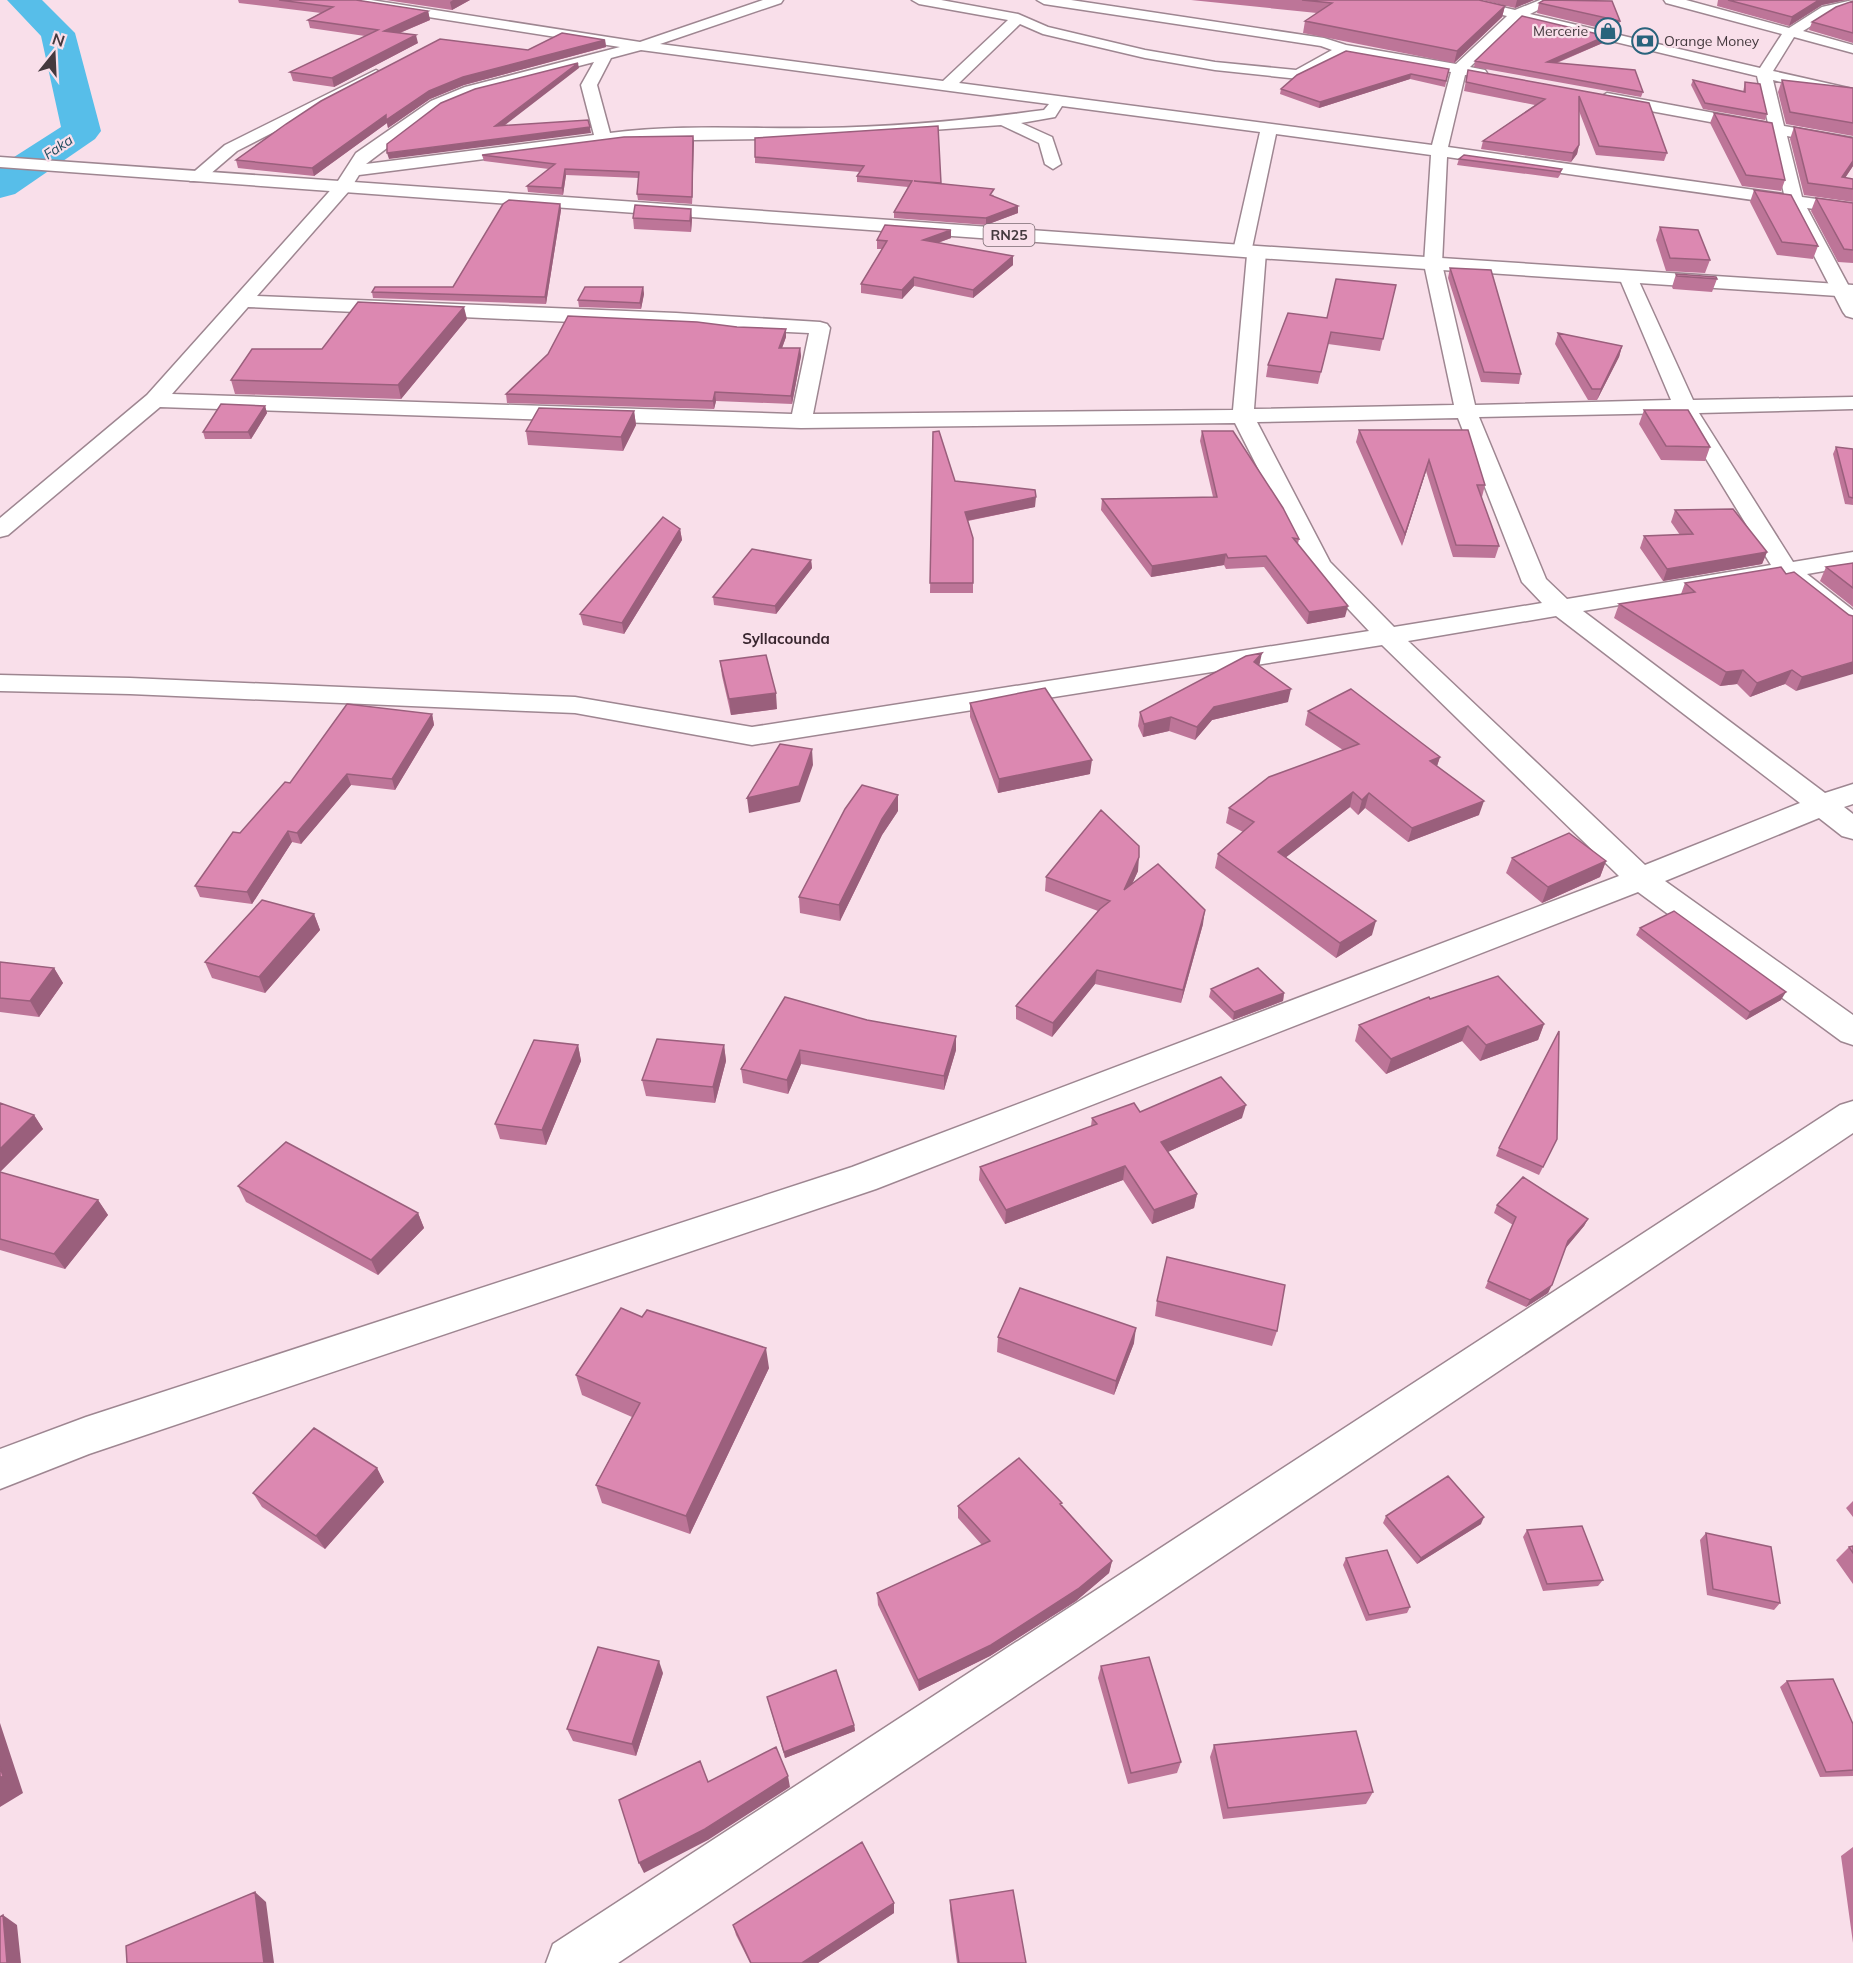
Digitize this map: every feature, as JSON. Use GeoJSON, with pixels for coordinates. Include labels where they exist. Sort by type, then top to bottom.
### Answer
{"type":"FeatureCollection","features":[{"type":"Feature","properties":{"kind":"street"},"geometry":{"type":"LineString","coordinates":[[345,0],[641,46],[1439,151],[1853,209]]}},
{"type":"Feature","properties":{"kind":"street"},"geometry":{"type":"LineString","coordinates":[[0,530],[155,400],[348,179],[362,157],[436,104],[470,90],[641,46],[776,0]]}},
{"type":"Feature","properties":{"kind":"street"},"geometry":{"type":"LineString","coordinates":[[919,0],[1018,18],[1043,30],[1145,54],[1215,66],[1299,75],[1343,49]]}},
{"type":"Feature","properties":{"kind":"street"},"geometry":{"type":"LineString","coordinates":[[982,12],[1010,0]]}},
{"type":"Feature","properties":{"kind":"street"},"geometry":{"type":"LineString","coordinates":[[1044,0],[1324,42],[1343,49],[1492,76]]}},
{"type":"Feature","properties":{"kind":"street"},"geometry":{"type":"LineString","coordinates":[[1455,0],[1853,94]]}},
{"type":"Feature","properties":{"kind":"street"},"geometry":{"type":"LineString","coordinates":[[1551,0],[1518,14],[1459,69],[1439,151],[1433,264],[1466,412],[1535,582],[1561,608],[1853,829]]}},
{"type":"Feature","properties":{"kind":"street"},"geometry":{"type":"LineString","coordinates":[[1671,0],[1853,49]]}},
{"type":"Feature","properties":{"kind":"street"},"geometry":{"type":"LineString","coordinates":[[1673,16],[1709,0]]}},
{"type":"Feature","properties":{"kind":"street"},"geometry":{"type":"LineString","coordinates":[[1125,13],[1153,3]]}},
{"type":"Feature","properties":{"kind":"street"},"geometry":{"type":"LineString","coordinates":[[1806,3],[1853,18]]}},
{"type":"Feature","properties":{"kind":"street"},"geometry":{"type":"LineString","coordinates":[[1853,3],[1827,10],[1790,33],[1764,73],[1794,200],[1847,291],[1853,312]]}},
{"type":"Feature","properties":{"kind":"street"},"geometry":{"type":"LineString","coordinates":[[456,31],[476,20],[490,7]]}},
{"type":"Feature","properties":{"kind":"street"},"geometry":{"type":"LineString","coordinates":[[1043,30],[1089,8]]}},
{"type":"Feature","properties":{"kind":"street"},"geometry":{"type":"LineString","coordinates":[[946,87],[1018,18]]}},
{"type":"Feature","properties":{"kind":"street"},"geometry":{"type":"LineString","coordinates":[[1622,39],[1642,30]]}},
{"type":"Feature","properties":{"kind":"street"},"geometry":{"type":"LineString","coordinates":[[603,139],[590,85],[605,56]]}},
{"type":"Feature","properties":{"kind":"street"},"geometry":{"type":"LineString","coordinates":[[196,177],[231,148],[386,69]]}},
{"type":"Feature","properties":{"kind":"street"},"geometry":{"type":"LineString","coordinates":[[1592,95],[1853,142]]}},
{"type":"Feature","properties":{"kind":"street"},"geometry":{"type":"LineString","coordinates":[[348,179],[603,139],[712,133],[822,132],[1002,120],[1049,114],[1059,101]]}},
{"type":"Feature","properties":{"kind":"street"},"geometry":{"type":"LineString","coordinates":[[1002,120],[1046,140],[1053,164]]}},
{"type":"Feature","properties":{"kind":"street"},"geometry":{"type":"LineString","coordinates":[[1269,129],[1249,252],[1243,416],[1319,565],[1388,636],[1641,879],[1853,1032]]}},
{"type":"Feature","properties":{"kind":"street","name":"RN25"},"geometry":{"type":"LineString","coordinates":[[0,162],[196,177],[348,179],[1249,252],[1847,291]]}},
{"type":"Feature","properties":{"kind":"street"},"geometry":{"type":"LineString","coordinates":[[1628,277],[1685,407],[1786,570],[1853,622]]}},
{"type":"Feature","properties":{"kind":"street"},"geometry":{"type":"LineString","coordinates":[[243,301],[401,310],[681,318],[820,328],[801,421]]}},
{"type":"Feature","properties":{"kind":"street"},"geometry":{"type":"LineString","coordinates":[[155,400],[801,421],[1243,416],[1853,403]]}},
{"type":"Feature","properties":{"kind":"street"},"geometry":{"type":"LineString","coordinates":[[0,683],[130,686],[575,705],[752,735],[1388,636],[1853,559]]}},
{"type":"Feature","properties":{"kind":"street"},"geometry":{"type":"LineString","coordinates":[[0,1469],[86,1436],[863,1178],[1641,879],[1853,793]]}},
{"type":"Feature","properties":{"kind":"street"},"geometry":{"type":"LineString","coordinates":[[572,1963],[1853,1115]]}},
{"type":"Feature","properties":{"kind":"building"},"geometry":{"type":"Polygon","coordinates":[[[279,0],[356,0],[428,11],[384,31],[416,35],[332,78],[290,72],[378,30],[308,20],[333,7],[279,0]]]}},
{"type":"Feature","properties":{"kind":"building"},"geometry":{"type":"Polygon","coordinates":[[[1302,0],[1479,0],[1505,6],[1457,51],[1305,21],[1332,3],[1302,0]]]}},
{"type":"Feature","properties":{"kind":"building"},"geometry":{"type":"Polygon","coordinates":[[[1544,0],[1612,1],[1620,21],[1539,3],[1544,0]]]}},
{"type":"Feature","properties":{"kind":"building"},"geometry":{"type":"Polygon","coordinates":[[[1728,0],[1819,0],[1792,17],[1728,0]]]}},
{"type":"Feature","properties":{"kind":"building"},"geometry":{"type":"Polygon","coordinates":[[[1853,1],[1853,33],[1812,22],[1836,7],[1853,1]]]}},
{"type":"Feature","properties":{"kind":"building"},"geometry":{"type":"Polygon","coordinates":[[[1522,16],[1606,36],[1547,62],[1635,70],[1643,92],[1475,61],[1522,16]]]}},
{"type":"Feature","properties":{"kind":"building"},"geometry":{"type":"Polygon","coordinates":[[[562,33],[605,40],[463,77],[429,91],[386,120],[386,115],[312,168],[236,160],[321,101],[440,39],[528,50],[562,33]]]}},
{"type":"Feature","properties":{"kind":"building"},"geometry":{"type":"Polygon","coordinates":[[[1346,51],[1449,69],[1446,81],[1411,74],[1320,102],[1281,89],[1297,75],[1346,51]]]}},
{"type":"Feature","properties":{"kind":"building"},"geometry":{"type":"Polygon","coordinates":[[[578,63],[495,126],[588,120],[590,127],[387,153],[387,144],[441,103],[475,89],[578,63]]]}},
{"type":"Feature","properties":{"kind":"building"},"geometry":{"type":"Polygon","coordinates":[[[1468,70],[1649,103],[1667,153],[1599,146],[1579,96],[1579,145],[1573,153],[1483,141],[1545,99],[1466,82],[1468,70]]]}},
{"type":"Feature","properties":{"kind":"building"},"geometry":{"type":"Polygon","coordinates":[[[1693,80],[1745,92],[1745,82],[1760,84],[1767,114],[1705,103],[1693,80]]]}},
{"type":"Feature","properties":{"kind":"building"},"geometry":{"type":"Polygon","coordinates":[[[1782,80],[1853,88],[1853,123],[1790,112],[1782,80]]]}},
{"type":"Feature","properties":{"kind":"building"},"geometry":{"type":"Polygon","coordinates":[[[1714,113],[1772,123],[1785,180],[1746,175],[1714,113]]]}},
{"type":"Feature","properties":{"kind":"building"},"geometry":{"type":"Polygon","coordinates":[[[938,126],[941,183],[914,181],[994,189],[990,195],[1018,206],[986,218],[894,212],[912,181],[857,176],[864,166],[755,157],[755,138],[938,126]]]}},
{"type":"Feature","properties":{"kind":"building"},"geometry":{"type":"Polygon","coordinates":[[[1794,127],[1853,138],[1853,161],[1842,177],[1853,179],[1853,189],[1808,183],[1794,127]]]}},
{"type":"Feature","properties":{"kind":"building"},"geometry":{"type":"Polygon","coordinates":[[[693,136],[692,197],[637,194],[639,172],[565,169],[562,188],[527,186],[555,164],[482,155],[624,137],[693,136]]]}},
{"type":"Feature","properties":{"kind":"building"},"geometry":{"type":"Polygon","coordinates":[[[1464,155],[1562,169],[1560,172],[1459,159],[1464,155]]]}},
{"type":"Feature","properties":{"kind":"building"},"geometry":{"type":"Polygon","coordinates":[[[1754,190],[1791,195],[1818,246],[1782,242],[1754,190]]]}},
{"type":"Feature","properties":{"kind":"building"},"geometry":{"type":"Polygon","coordinates":[[[1816,198],[1853,203],[1853,250],[1844,249],[1816,198]]]}},
{"type":"Feature","properties":{"kind":"building"},"geometry":{"type":"Polygon","coordinates":[[[509,200],[560,204],[545,297],[372,292],[375,287],[453,287],[503,204],[509,200]]]}},
{"type":"Feature","properties":{"kind":"building"},"geometry":{"type":"Polygon","coordinates":[[[635,205],[691,209],[690,221],[633,218],[635,205]]]}},
{"type":"Feature","properties":{"kind":"building"},"geometry":{"type":"Polygon","coordinates":[[[885,225],[951,230],[923,240],[1013,256],[973,290],[914,277],[902,290],[861,284],[887,241],[877,240],[885,225]]]}},
{"type":"Feature","properties":{"kind":"building"},"geometry":{"type":"Polygon","coordinates":[[[1660,227],[1698,230],[1710,260],[1670,258],[1660,227]]]}},
{"type":"Feature","properties":{"kind":"building"},"geometry":{"type":"Polygon","coordinates":[[[1450,268],[1491,270],[1521,374],[1484,372],[1450,268]]]}},
{"type":"Feature","properties":{"kind":"building"},"geometry":{"type":"Polygon","coordinates":[[[1676,274],[1716,277],[1717,279],[1677,276],[1676,274]]]}},
{"type":"Feature","properties":{"kind":"building"},"geometry":{"type":"Polygon","coordinates":[[[1336,279],[1396,285],[1383,339],[1331,332],[1321,372],[1268,365],[1288,313],[1327,318],[1336,279]]]}},
{"type":"Feature","properties":{"kind":"building"},"geometry":{"type":"Polygon","coordinates":[[[585,287],[643,287],[640,303],[578,300],[585,287]]]}},
{"type":"Feature","properties":{"kind":"building"},"geometry":{"type":"Polygon","coordinates":[[[358,302],[464,307],[398,385],[231,380],[252,349],[322,349],[358,302]]]}},
{"type":"Feature","properties":{"kind":"building"},"geometry":{"type":"Polygon","coordinates":[[[568,316],[786,329],[779,348],[800,348],[791,396],[715,392],[713,401],[506,394],[548,354],[568,316]]]}},
{"type":"Feature","properties":{"kind":"building"},"geometry":{"type":"Polygon","coordinates":[[[1558,333],[1622,346],[1601,389],[1592,389],[1558,333]]]}},
{"type":"Feature","properties":{"kind":"building"},"geometry":{"type":"Polygon","coordinates":[[[221,404],[265,406],[248,432],[203,432],[221,404]]]}},
{"type":"Feature","properties":{"kind":"building"},"geometry":{"type":"Polygon","coordinates":[[[539,408],[634,411],[621,437],[526,431],[539,408]]]}},
{"type":"Feature","properties":{"kind":"building"},"geometry":{"type":"Polygon","coordinates":[[[1644,410],[1688,410],[1710,447],[1666,446],[1644,410]]]}},
{"type":"Feature","properties":{"kind":"building"},"geometry":{"type":"Polygon","coordinates":[[[1359,430],[1468,430],[1485,485],[1477,485],[1499,546],[1456,545],[1429,460],[1405,534],[1359,430]]]}},
{"type":"Feature","properties":{"kind":"building"},"geometry":{"type":"Polygon","coordinates":[[[939,431],[955,481],[1035,490],[1036,497],[965,512],[973,538],[973,583],[930,583],[933,432],[939,431]]]}},
{"type":"Feature","properties":{"kind":"building"},"geometry":{"type":"Polygon","coordinates":[[[1202,431],[1233,431],[1283,508],[1299,539],[1293,538],[1348,606],[1309,612],[1266,556],[1228,558],[1226,554],[1152,566],[1102,499],[1217,497],[1202,431]]]}},
{"type":"Feature","properties":{"kind":"building"},"geometry":{"type":"Polygon","coordinates":[[[1836,447],[1853,449],[1853,498],[1849,497],[1836,447]]]}},
{"type":"Feature","properties":{"kind":"building"},"geometry":{"type":"Polygon","coordinates":[[[1733,509],[1767,552],[1667,569],[1644,536],[1693,534],[1675,510],[1733,509]]]}},
{"type":"Feature","properties":{"kind":"building"},"geometry":{"type":"Polygon","coordinates":[[[663,517],[680,529],[622,623],[580,614],[663,517]]]}},
{"type":"Feature","properties":{"kind":"building"},"geometry":{"type":"Polygon","coordinates":[[[752,549],[811,560],[775,606],[713,597],[752,549]]]}},
{"type":"Feature","properties":{"kind":"building"},"geometry":{"type":"Polygon","coordinates":[[[1853,563],[1853,588],[1826,567],[1853,563]]]}},
{"type":"Feature","properties":{"kind":"building"},"geometry":{"type":"Polygon","coordinates":[[[1781,567],[1786,574],[1794,572],[1853,616],[1853,662],[1802,677],[1792,670],[1757,683],[1743,670],[1726,672],[1619,604],[1695,592],[1685,583],[1781,567]]]}},
{"type":"Feature","properties":{"kind":"building"},"geometry":{"type":"Polygon","coordinates":[[[1262,653],[1254,662],[1291,689],[1214,707],[1197,727],[1171,717],[1144,724],[1140,712],[1246,656],[1262,653]]]}},
{"type":"Feature","properties":{"kind":"building"},"geometry":{"type":"Polygon","coordinates":[[[766,655],[776,693],[729,699],[720,661],[766,655]]]}},
{"type":"Feature","properties":{"kind":"building"},"geometry":{"type":"Polygon","coordinates":[[[1045,688],[1092,760],[999,779],[970,703],[1045,688]]]}},
{"type":"Feature","properties":{"kind":"building"},"geometry":{"type":"Polygon","coordinates":[[[1351,689],[1440,757],[1430,761],[1484,801],[1412,828],[1369,793],[1362,800],[1353,792],[1278,852],[1376,921],[1340,943],[1218,854],[1254,822],[1229,808],[1269,777],[1359,744],[1308,711],[1351,689]]]}},
{"type":"Feature","properties":{"kind":"building"},"geometry":{"type":"Polygon","coordinates":[[[347,704],[432,714],[392,779],[347,774],[297,833],[288,831],[247,892],[195,886],[233,832],[240,833],[285,782],[290,783],[347,704]]]}},
{"type":"Feature","properties":{"kind":"building"},"geometry":{"type":"Polygon","coordinates":[[[780,744],[812,749],[799,786],[747,798],[780,744]]]}},
{"type":"Feature","properties":{"kind":"building"},"geometry":{"type":"Polygon","coordinates":[[[862,785],[898,795],[882,819],[839,905],[799,897],[845,809],[862,785]]]}},
{"type":"Feature","properties":{"kind":"building"},"geometry":{"type":"Polygon","coordinates":[[[1101,810],[1139,846],[1139,857],[1124,890],[1158,864],[1205,910],[1183,990],[1097,970],[1053,1023],[1016,1006],[1100,909],[1110,901],[1046,877],[1101,810]]]}},
{"type":"Feature","properties":{"kind":"building"},"geometry":{"type":"Polygon","coordinates":[[[1569,833],[1606,861],[1548,887],[1512,858],[1569,833]]]}},
{"type":"Feature","properties":{"kind":"building"},"geometry":{"type":"Polygon","coordinates":[[[262,900],[314,914],[259,977],[205,962],[262,900]]]}},
{"type":"Feature","properties":{"kind":"building"},"geometry":{"type":"Polygon","coordinates":[[[1674,911],[1786,992],[1750,1012],[1640,928],[1674,911]]]}},
{"type":"Feature","properties":{"kind":"building"},"geometry":{"type":"Polygon","coordinates":[[[0,962],[54,968],[30,1001],[0,998],[0,962]]]}},
{"type":"Feature","properties":{"kind":"building"},"geometry":{"type":"Polygon","coordinates":[[[1258,968],[1284,993],[1234,1012],[1211,989],[1258,968]]]}},
{"type":"Feature","properties":{"kind":"building"},"geometry":{"type":"Polygon","coordinates":[[[1498,976],[1544,1024],[1486,1045],[1468,1026],[1391,1059],[1359,1025],[1429,997],[1430,999],[1498,976]]]}},
{"type":"Feature","properties":{"kind":"building"},"geometry":{"type":"Polygon","coordinates":[[[785,997],[867,1020],[956,1036],[944,1076],[800,1050],[787,1080],[741,1069],[785,997]]]}},
{"type":"Feature","properties":{"kind":"building"},"geometry":{"type":"Polygon","coordinates":[[[1559,1031],[1557,1139],[1543,1167],[1499,1148],[1559,1031]]]}},
{"type":"Feature","properties":{"kind":"building"},"geometry":{"type":"Polygon","coordinates":[[[657,1039],[724,1045],[713,1087],[642,1080],[657,1039]]]}},
{"type":"Feature","properties":{"kind":"building"},"geometry":{"type":"Polygon","coordinates":[[[534,1040],[578,1045],[542,1130],[495,1124],[534,1040]]]}},
{"type":"Feature","properties":{"kind":"building"},"geometry":{"type":"Polygon","coordinates":[[[1221,1077],[1246,1105],[1161,1142],[1197,1194],[1154,1210],[1125,1166],[1006,1210],[980,1167],[1097,1124],[1092,1118],[1134,1103],[1140,1112],[1221,1077]]]}},
{"type":"Feature","properties":{"kind":"building"},"geometry":{"type":"Polygon","coordinates":[[[0,1103],[34,1115],[0,1149],[0,1103]]]}},
{"type":"Feature","properties":{"kind":"building"},"geometry":{"type":"Polygon","coordinates":[[[286,1142],[418,1213],[371,1260],[238,1186],[286,1142]]]}},
{"type":"Feature","properties":{"kind":"building"},"geometry":{"type":"Polygon","coordinates":[[[0,1172],[98,1200],[54,1254],[0,1239],[0,1172]]]}},
{"type":"Feature","properties":{"kind":"building"},"geometry":{"type":"Polygon","coordinates":[[[1523,1177],[1588,1219],[1568,1241],[1552,1285],[1530,1300],[1488,1281],[1516,1217],[1497,1205],[1523,1177]]]}},
{"type":"Feature","properties":{"kind":"building"},"geometry":{"type":"Polygon","coordinates":[[[1167,1257],[1285,1285],[1277,1331],[1157,1301],[1167,1257]]]}},
{"type":"Feature","properties":{"kind":"building"},"geometry":{"type":"Polygon","coordinates":[[[1020,1288],[1136,1328],[1116,1381],[998,1337],[1020,1288]]]}},
{"type":"Feature","properties":{"kind":"building"},"geometry":{"type":"Polygon","coordinates":[[[621,1308],[642,1317],[647,1310],[766,1348],[686,1516],[596,1485],[640,1403],[576,1375],[621,1308]]]}},
{"type":"Feature","properties":{"kind":"building"},"geometry":{"type":"Polygon","coordinates":[[[314,1428],[377,1468],[316,1536],[253,1493],[314,1428]]]}},
{"type":"Feature","properties":{"kind":"building"},"geometry":{"type":"Polygon","coordinates":[[[1019,1458],[1112,1561],[1078,1589],[991,1645],[918,1680],[877,1593],[990,1541],[958,1506],[1019,1458]]]}},
{"type":"Feature","properties":{"kind":"building"},"geometry":{"type":"Polygon","coordinates":[[[1448,1476],[1484,1517],[1421,1558],[1386,1516],[1448,1476]]]}},
{"type":"Feature","properties":{"kind":"building"},"geometry":{"type":"Polygon","coordinates":[[[1582,1526],[1603,1580],[1547,1584],[1527,1530],[1582,1526]]]}},
{"type":"Feature","properties":{"kind":"building"},"geometry":{"type":"Polygon","coordinates":[[[1706,1533],[1771,1547],[1780,1603],[1713,1589],[1706,1533]]]}},
{"type":"Feature","properties":{"kind":"building"},"geometry":{"type":"Polygon","coordinates":[[[1387,1550],[1410,1607],[1369,1615],[1346,1558],[1387,1550]]]}},
{"type":"Feature","properties":{"kind":"building"},"geometry":{"type":"Polygon","coordinates":[[[598,1647],[659,1661],[632,1744],[567,1729],[598,1647]]]}},
{"type":"Feature","properties":{"kind":"building"},"geometry":{"type":"Polygon","coordinates":[[[1149,1657],[1181,1762],[1131,1773],[1101,1666],[1149,1657]]]}},
{"type":"Feature","properties":{"kind":"building"},"geometry":{"type":"Polygon","coordinates":[[[836,1670],[854,1725],[784,1752],[767,1697],[836,1670]]]}},
{"type":"Feature","properties":{"kind":"building"},"geometry":{"type":"Polygon","coordinates":[[[1833,1679],[1853,1724],[1853,1770],[1826,1772],[1787,1681],[1833,1679]]]}},
{"type":"Feature","properties":{"kind":"building"},"geometry":{"type":"Polygon","coordinates":[[[1356,1731],[1373,1792],[1228,1808],[1214,1745],[1356,1731]]]}},
{"type":"Feature","properties":{"kind":"building"},"geometry":{"type":"Polygon","coordinates":[[[776,1747],[788,1776],[705,1829],[639,1863],[619,1800],[700,1761],[708,1782],[776,1747]]]}},
{"type":"Feature","properties":{"kind":"building"},"geometry":{"type":"Polygon","coordinates":[[[862,1842],[894,1903],[802,1963],[751,1963],[733,1925],[862,1842]]]}},
{"type":"Feature","properties":{"kind":"building"},"geometry":{"type":"Polygon","coordinates":[[[1013,1890],[1026,1963],[959,1963],[950,1900],[1013,1890]]]}},
{"type":"Feature","properties":{"kind":"building"},"geometry":{"type":"Polygon","coordinates":[[[255,1892],[264,1963],[127,1963],[126,1946],[255,1892]]]}},
{"type":"Feature","properties":{"kind":"building"},"geometry":{"type":"Polygon","coordinates":[[[3,1915],[7,1963],[0,1963],[0,1917],[3,1915]]]}},
{"type":"Feature","properties":{"kind":"waterway","name":"Faka"},"geometry":{"type":"LineString","coordinates":[[0,185],[81,131],[58,33],[23,0]]}},
{"type":"Feature","properties":{"kind":"place","name":"Mercerie"},"geometry":{"type":"Point","coordinates":[1608,31]}},
{"type":"Feature","properties":{"kind":"place","name":"Orange Money"},"geometry":{"type":"Point","coordinates":[1645,41]}},
{"type":"Feature","properties":{"kind":"district","name":"Syllacounda"},"geometry":{"type":"Point","coordinates":[786,639]}}]}
